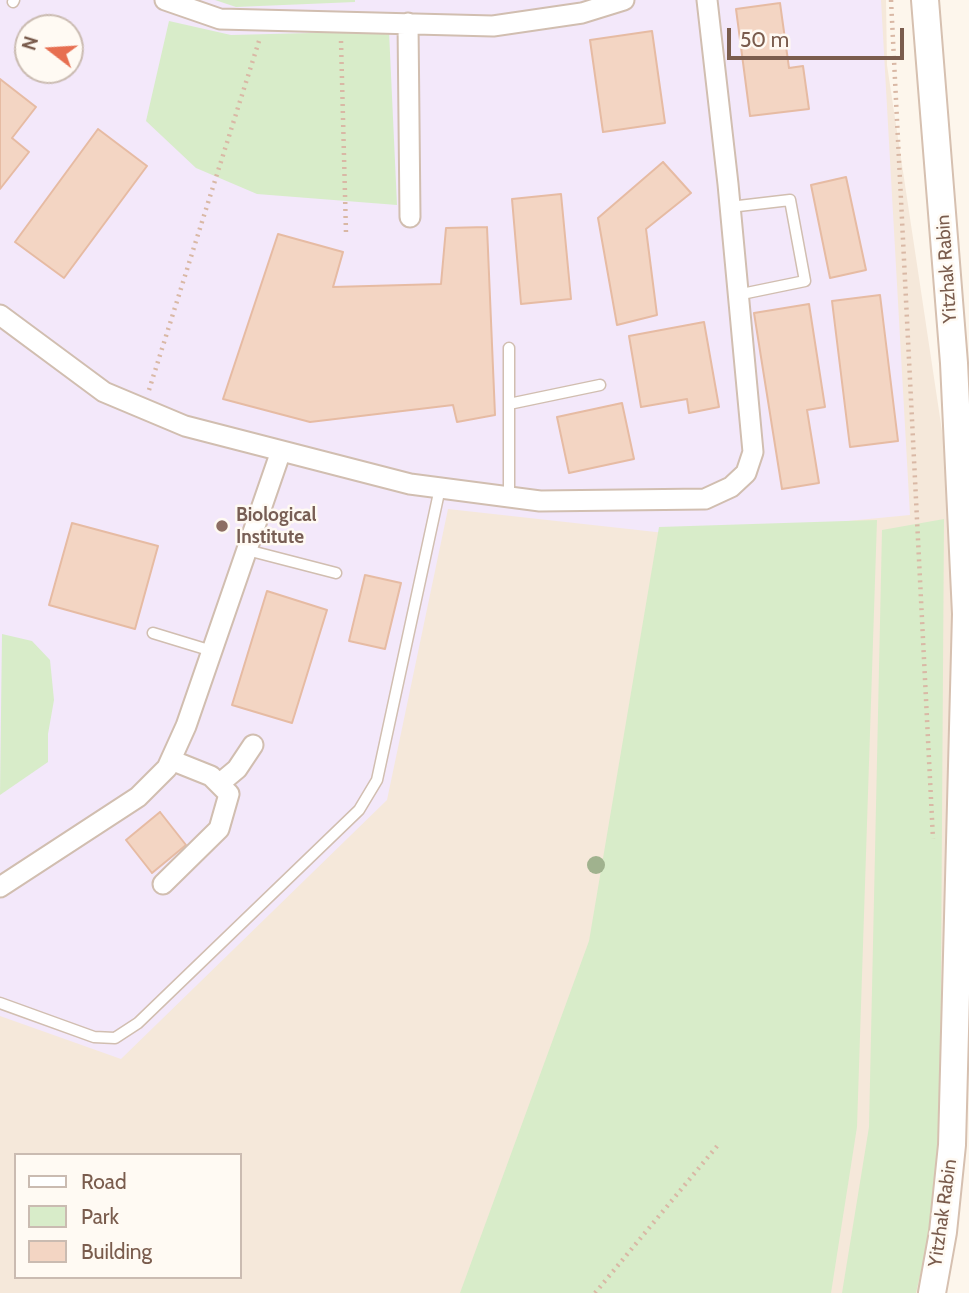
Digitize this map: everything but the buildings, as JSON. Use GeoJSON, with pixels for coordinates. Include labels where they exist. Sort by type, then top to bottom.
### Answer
{"type":"FeatureCollection","features":[{"type":"Feature","properties":{"kind":"main road","name":"Yitzhak Rabin"},"geometry":{"type":"LineString","coordinates":[[926,0],[955,376],[967,614],[952,1146],[943,1232],[932,1293]]}},
{"type":"Feature","properties":{"kind":"street"},"geometry":{"type":"LineString","coordinates":[[165,0],[220,19],[493,26],[582,13],[624,0]]}},
{"type":"Feature","properties":{"kind":"street"},"geometry":{"type":"LineString","coordinates":[[0,316],[104,392],[184,426],[410,484],[540,501],[705,499],[731,487],[746,473],[752,452],[730,207],[707,0]]}},
{"type":"Feature","properties":{"kind":"street"},"geometry":{"type":"LineString","coordinates":[[408,23],[410,217]]}},
{"type":"Feature","properties":{"kind":"street"},"geometry":{"type":"LineString","coordinates":[[0,887],[138,797],[167,768],[212,651],[281,451]]}},
{"type":"Feature","properties":{"kind":"street"},"geometry":{"type":"LineString","coordinates":[[219,784],[237,769],[253,746]]}},
{"type":"Feature","properties":{"kind":"street"},"geometry":{"type":"LineString","coordinates":[[163,884],[219,829],[229,794],[211,776],[171,760]]}},
{"type":"Feature","properties":{"kind":"lane"},"geometry":{"type":"LineString","coordinates":[[730,207],[790,200],[805,281],[736,295]]}},
{"type":"Feature","properties":{"kind":"lane"},"geometry":{"type":"LineString","coordinates":[[509,348],[509,497]]}},
{"type":"Feature","properties":{"kind":"lane"},"geometry":{"type":"LineString","coordinates":[[509,404],[600,385]]}},
{"type":"Feature","properties":{"kind":"lane"},"geometry":{"type":"LineString","coordinates":[[0,1003],[94,1037],[115,1038],[138,1023],[359,810],[377,780],[440,488]]}},
{"type":"Feature","properties":{"kind":"lane"},"geometry":{"type":"LineString","coordinates":[[247,550],[336,573]]}},
{"type":"Feature","properties":{"kind":"lane"},"geometry":{"type":"LineString","coordinates":[[153,633],[212,651]]}},
{"type":"Feature","properties":{"kind":"path"},"geometry":{"type":"LineString","coordinates":[[891,0],[933,846]]}},
{"type":"Feature","properties":{"kind":"path"},"geometry":{"type":"LineString","coordinates":[[143,410],[265,20]]}},
{"type":"Feature","properties":{"kind":"path"},"geometry":{"type":"LineString","coordinates":[[340,22],[346,233]]}},
{"type":"Feature","properties":{"kind":"path"},"geometry":{"type":"LineString","coordinates":[[595,1293],[718,1145]]}},
{"type":"Feature","properties":{"kind":"shaded area"},"geometry":{"type":"Polygon","coordinates":[[[0,0],[886,0],[887,65],[959,544],[953,1080],[933,1293],[0,1293],[0,0]]]}},
{"type":"Feature","properties":{"kind":"shaded area","name":"Biological Institute"},"geometry":{"type":"Polygon","coordinates":[[[0,0],[881,0],[910,515],[692,536],[448,509],[387,800],[121,1059],[0,1016],[0,0]]]}},
{"type":"Feature","properties":{"kind":"green space"},"geometry":{"type":"Polygon","coordinates":[[[215,0],[355,0],[355,2],[236,7],[215,0]]]}},
{"type":"Feature","properties":{"kind":"green space"},"geometry":{"type":"Polygon","coordinates":[[[169,21],[231,35],[389,31],[397,205],[257,194],[196,168],[146,121],[169,21]]]}},
{"type":"Feature","properties":{"kind":"green space"},"geometry":{"type":"Polygon","coordinates":[[[944,519],[940,1125],[931,1227],[916,1293],[842,1293],[869,1127],[882,530],[944,519]]]}},
{"type":"Feature","properties":{"kind":"green space"},"geometry":{"type":"Polygon","coordinates":[[[877,520],[857,1127],[831,1293],[460,1293],[589,941],[659,527],[877,520]]]}},
{"type":"Feature","properties":{"kind":"green space"},"geometry":{"type":"Polygon","coordinates":[[[2,634],[32,641],[50,660],[54,700],[48,734],[48,762],[0,795],[2,634]]]}},
{"type":"Feature","properties":{"kind":"place","name":"Biological Institute"},"geometry":{"type":"Point","coordinates":[222,526]}}]}
